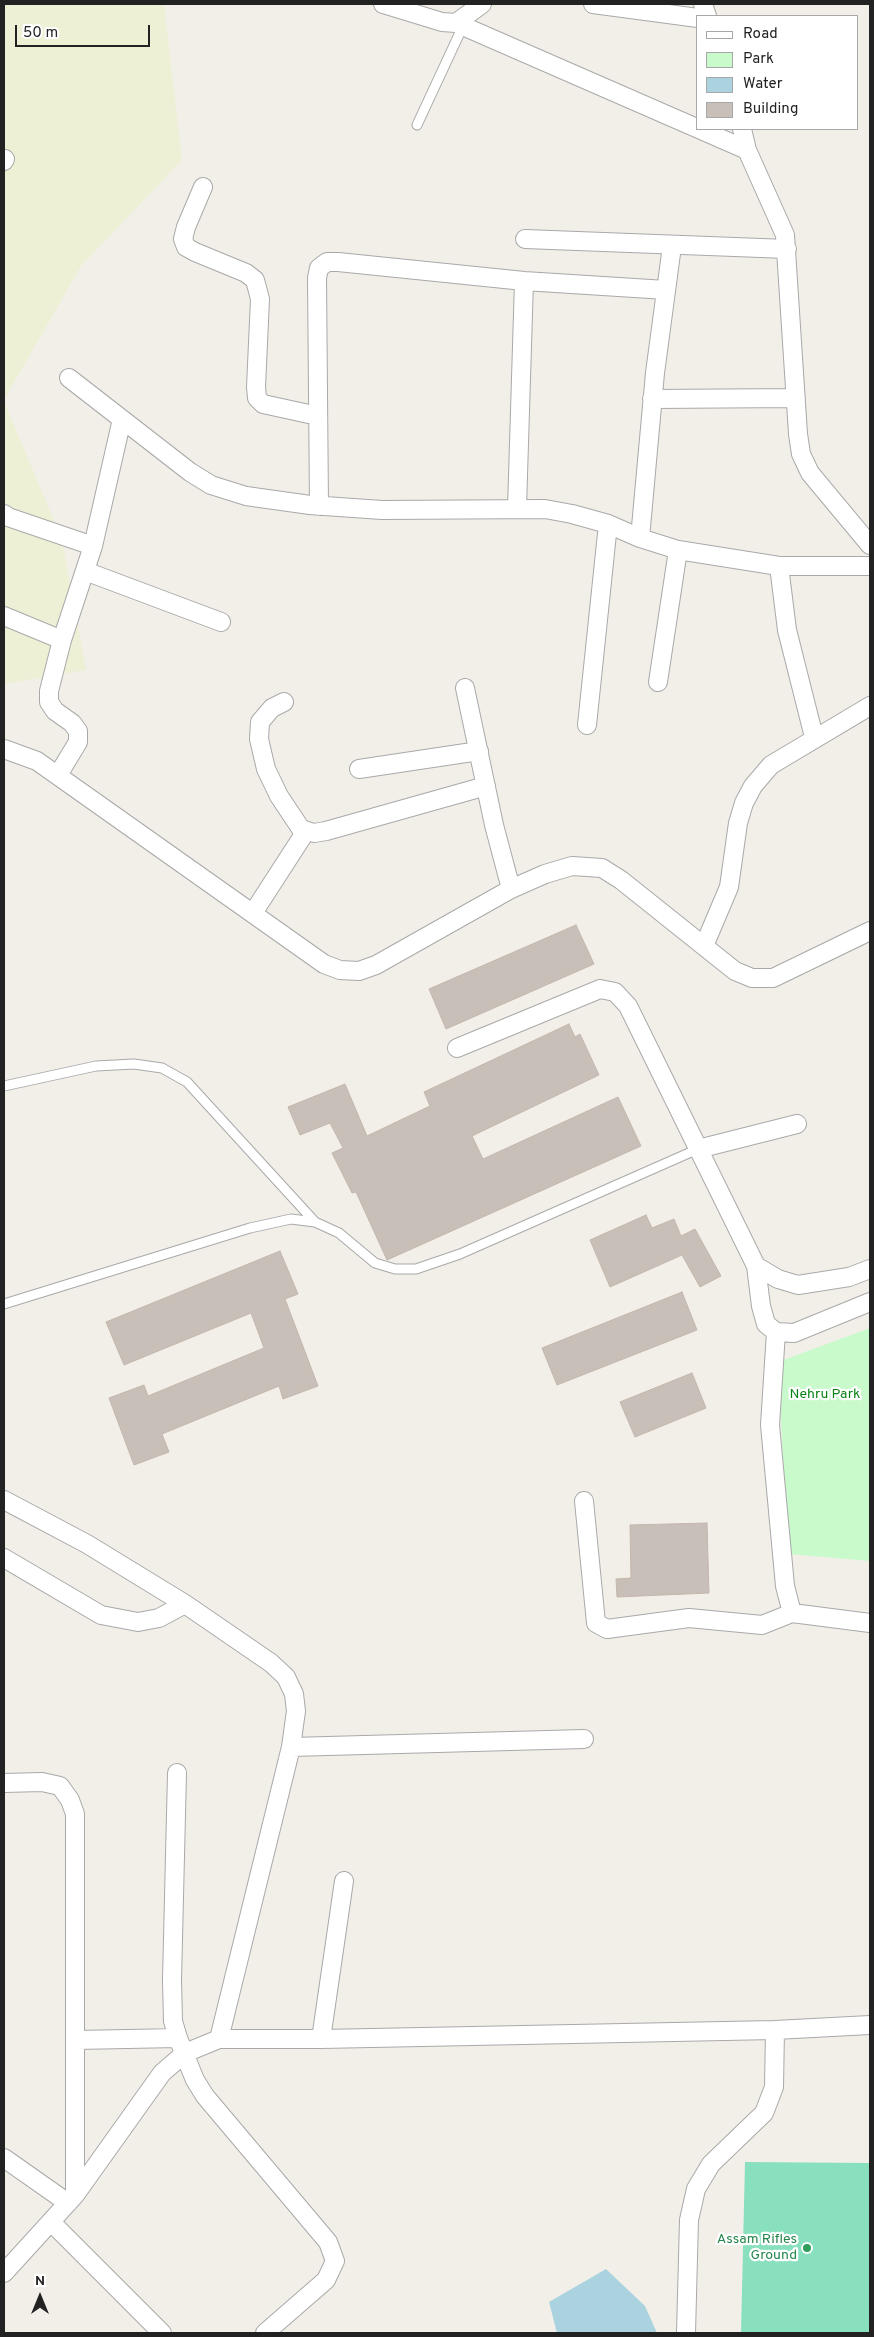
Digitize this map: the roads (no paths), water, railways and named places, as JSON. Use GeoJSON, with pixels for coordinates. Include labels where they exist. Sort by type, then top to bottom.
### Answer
{"type":"FeatureCollection","features":[{"type":"Feature","properties":{"kind":"street"},"geometry":{"type":"LineString","coordinates":[[383,4],[442,22],[459,25],[696,128]]}},
{"type":"Feature","properties":{"kind":"street"},"geometry":{"type":"LineString","coordinates":[[459,25],[482,4]]}},
{"type":"Feature","properties":{"kind":"street"},"geometry":{"type":"LineString","coordinates":[[593,4],[696,18]]}},
{"type":"Feature","properties":{"kind":"street"},"geometry":{"type":"LineString","coordinates":[[701,130],[747,150]]}},
{"type":"Feature","properties":{"kind":"street"},"geometry":{"type":"LineString","coordinates":[[742,130],[747,150],[785,235],[798,434],[801,454],[810,473],[870,545]]}},
{"type":"Feature","properties":{"kind":"street"},"geometry":{"type":"LineString","coordinates":[[203,187],[183,238],[186,247],[246,273],[255,280],[260,298],[257,398],[263,404],[318,416]]}},
{"type":"Feature","properties":{"kind":"street"},"geometry":{"type":"LineString","coordinates":[[526,239],[787,249]]}},
{"type":"Feature","properties":{"kind":"street"},"geometry":{"type":"LineString","coordinates":[[640,538],[652,399],[672,246]]}},
{"type":"Feature","properties":{"kind":"street"},"geometry":{"type":"LineString","coordinates":[[319,506],[317,278],[319,268],[327,262],[524,281],[666,290]]}},
{"type":"Feature","properties":{"kind":"street"},"geometry":{"type":"LineString","coordinates":[[517,508],[524,281]]}},
{"type":"Feature","properties":{"kind":"street"},"geometry":{"type":"LineString","coordinates":[[69,378],[190,472],[212,485],[246,496],[319,506],[382,510],[545,509],[608,524],[640,538],[678,550],[778,566],[870,566]]}},
{"type":"Feature","properties":{"kind":"street"},"geometry":{"type":"LineString","coordinates":[[652,399],[796,398]]}},
{"type":"Feature","properties":{"kind":"street"},"geometry":{"type":"LineString","coordinates":[[58,775],[78,742],[78,731],[72,723],[55,711],[49,702],[49,691],[62,640],[93,546],[122,419]]}},
{"type":"Feature","properties":{"kind":"street"},"geometry":{"type":"LineString","coordinates":[[4,514],[93,546]]}},
{"type":"Feature","properties":{"kind":"street"},"geometry":{"type":"LineString","coordinates":[[587,725],[608,524]]}},
{"type":"Feature","properties":{"kind":"street"},"geometry":{"type":"LineString","coordinates":[[658,682],[678,550]]}},
{"type":"Feature","properties":{"kind":"street"},"geometry":{"type":"LineString","coordinates":[[778,566],[787,630],[814,737]]}},
{"type":"Feature","properties":{"kind":"street"},"geometry":{"type":"LineString","coordinates":[[85,571],[221,622]]}},
{"type":"Feature","properties":{"kind":"street"},"geometry":{"type":"LineString","coordinates":[[4,616],[62,640]]}},
{"type":"Feature","properties":{"kind":"street"},"geometry":{"type":"LineString","coordinates":[[465,688],[511,889]]}},
{"type":"Feature","properties":{"kind":"street"},"geometry":{"type":"LineString","coordinates":[[284,702],[272,708],[260,722],[262,755],[279,796],[301,829],[314,833],[326,831],[486,786]]}},
{"type":"Feature","properties":{"kind":"street"},"geometry":{"type":"LineString","coordinates":[[704,946],[729,887],[738,823],[744,804],[753,786],[770,765],[814,737],[870,706]]}},
{"type":"Feature","properties":{"kind":"street"},"geometry":{"type":"LineString","coordinates":[[4,749],[37,761],[324,964],[340,970],[359,970],[376,966],[511,889],[545,874],[572,866],[602,868],[621,880],[735,970],[752,978],[773,978],[870,931]]}},
{"type":"Feature","properties":{"kind":"street"},"geometry":{"type":"LineString","coordinates":[[358,769],[479,751]]}},
{"type":"Feature","properties":{"kind":"street"},"geometry":{"type":"LineString","coordinates":[[253,913],[306,831]]}},
{"type":"Feature","properties":{"kind":"street"},"geometry":{"type":"LineString","coordinates":[[457,1048],[600,990],[616,992],[628,1006],[756,1266],[761,1306],[766,1324],[776,1332],[794,1333],[870,1302]]}},
{"type":"Feature","properties":{"kind":"street"},"geometry":{"type":"LineString","coordinates":[[698,1149],[797,1124]]}},
{"type":"Feature","properties":{"kind":"street"},"geometry":{"type":"LineString","coordinates":[[756,1266],[778,1279],[798,1285],[850,1278],[870,1269]]}},
{"type":"Feature","properties":{"kind":"street"},"geometry":{"type":"LineString","coordinates":[[776,1332],[770,1425],[785,1586],[792,1613]]}},
{"type":"Feature","properties":{"kind":"street"},"geometry":{"type":"LineString","coordinates":[[4,1500],[87,1544],[185,1604],[271,1663],[286,1677],[294,1694],[296,1711],[291,1747],[219,2039]]}},
{"type":"Feature","properties":{"kind":"street"},"geometry":{"type":"LineString","coordinates":[[584,1501],[596,1623],[607,1629],[689,1618],[762,1626],[792,1613],[870,1623]]}},
{"type":"Feature","properties":{"kind":"street"},"geometry":{"type":"LineString","coordinates":[[4,1558],[100,1615],[138,1622],[159,1618],[185,1604]]}},
{"type":"Feature","properties":{"kind":"street"},"geometry":{"type":"LineString","coordinates":[[291,1747],[584,1739]]}},
{"type":"Feature","properties":{"kind":"street"},"geometry":{"type":"LineString","coordinates":[[177,1773],[172,1980],[173,2021],[181,2046],[195,2080],[205,2096],[328,2242],[335,2261],[326,2280],[265,2333]]}},
{"type":"Feature","properties":{"kind":"street"},"geometry":{"type":"LineString","coordinates":[[4,1783],[42,1782],[60,1786],[70,1800],[75,1814],[76,2040],[71,2199]]}},
{"type":"Feature","properties":{"kind":"street"},"geometry":{"type":"LineString","coordinates":[[321,2039],[344,1881]]}},
{"type":"Feature","properties":{"kind":"street"},"geometry":{"type":"LineString","coordinates":[[76,2040],[181,2046],[219,2039],[321,2039],[776,2030],[870,2025]]}},
{"type":"Feature","properties":{"kind":"street"},"geometry":{"type":"LineString","coordinates":[[686,2333],[689,2220],[696,2189],[711,2164],[764,2113],[774,2087],[776,2030]]}},
{"type":"Feature","properties":{"kind":"street"},"geometry":{"type":"LineString","coordinates":[[4,2273],[52,2223],[71,2199],[181,2046]]}},
{"type":"Feature","properties":{"kind":"street"},"geometry":{"type":"LineString","coordinates":[[4,2158],[71,2199]]}},
{"type":"Feature","properties":{"kind":"street"},"geometry":{"type":"LineString","coordinates":[[52,2223],[162,2333]]}},
{"type":"Feature","properties":{"kind":"lane"},"geometry":{"type":"LineString","coordinates":[[417,125],[459,25]]}},
{"type":"Feature","properties":{"kind":"lane"},"geometry":{"type":"LineString","coordinates":[[4,1086],[96,1066],[134,1064],[162,1068],[187,1082],[315,1222]]}},
{"type":"Feature","properties":{"kind":"lane"},"geometry":{"type":"LineString","coordinates":[[4,1304],[250,1228],[291,1219],[315,1222],[339,1233],[374,1263],[395,1269],[416,1269],[460,1254],[698,1149]]}},
{"type":"Feature","properties":{"kind":"water"},"geometry":{"type":"Polygon","coordinates":[[[606,2269],[645,2306],[657,2333],[557,2333],[549,2302],[606,2269]]]}},
{"type":"Feature","properties":{"kind":"place","name":"Assam Rifles Ground"},"geometry":{"type":"Point","coordinates":[807,2248]}},
{"type":"Feature","properties":{"kind":"park label","name":"Nehru Park"},"geometry":{"type":"Point","coordinates":[825,1395]}}]}
